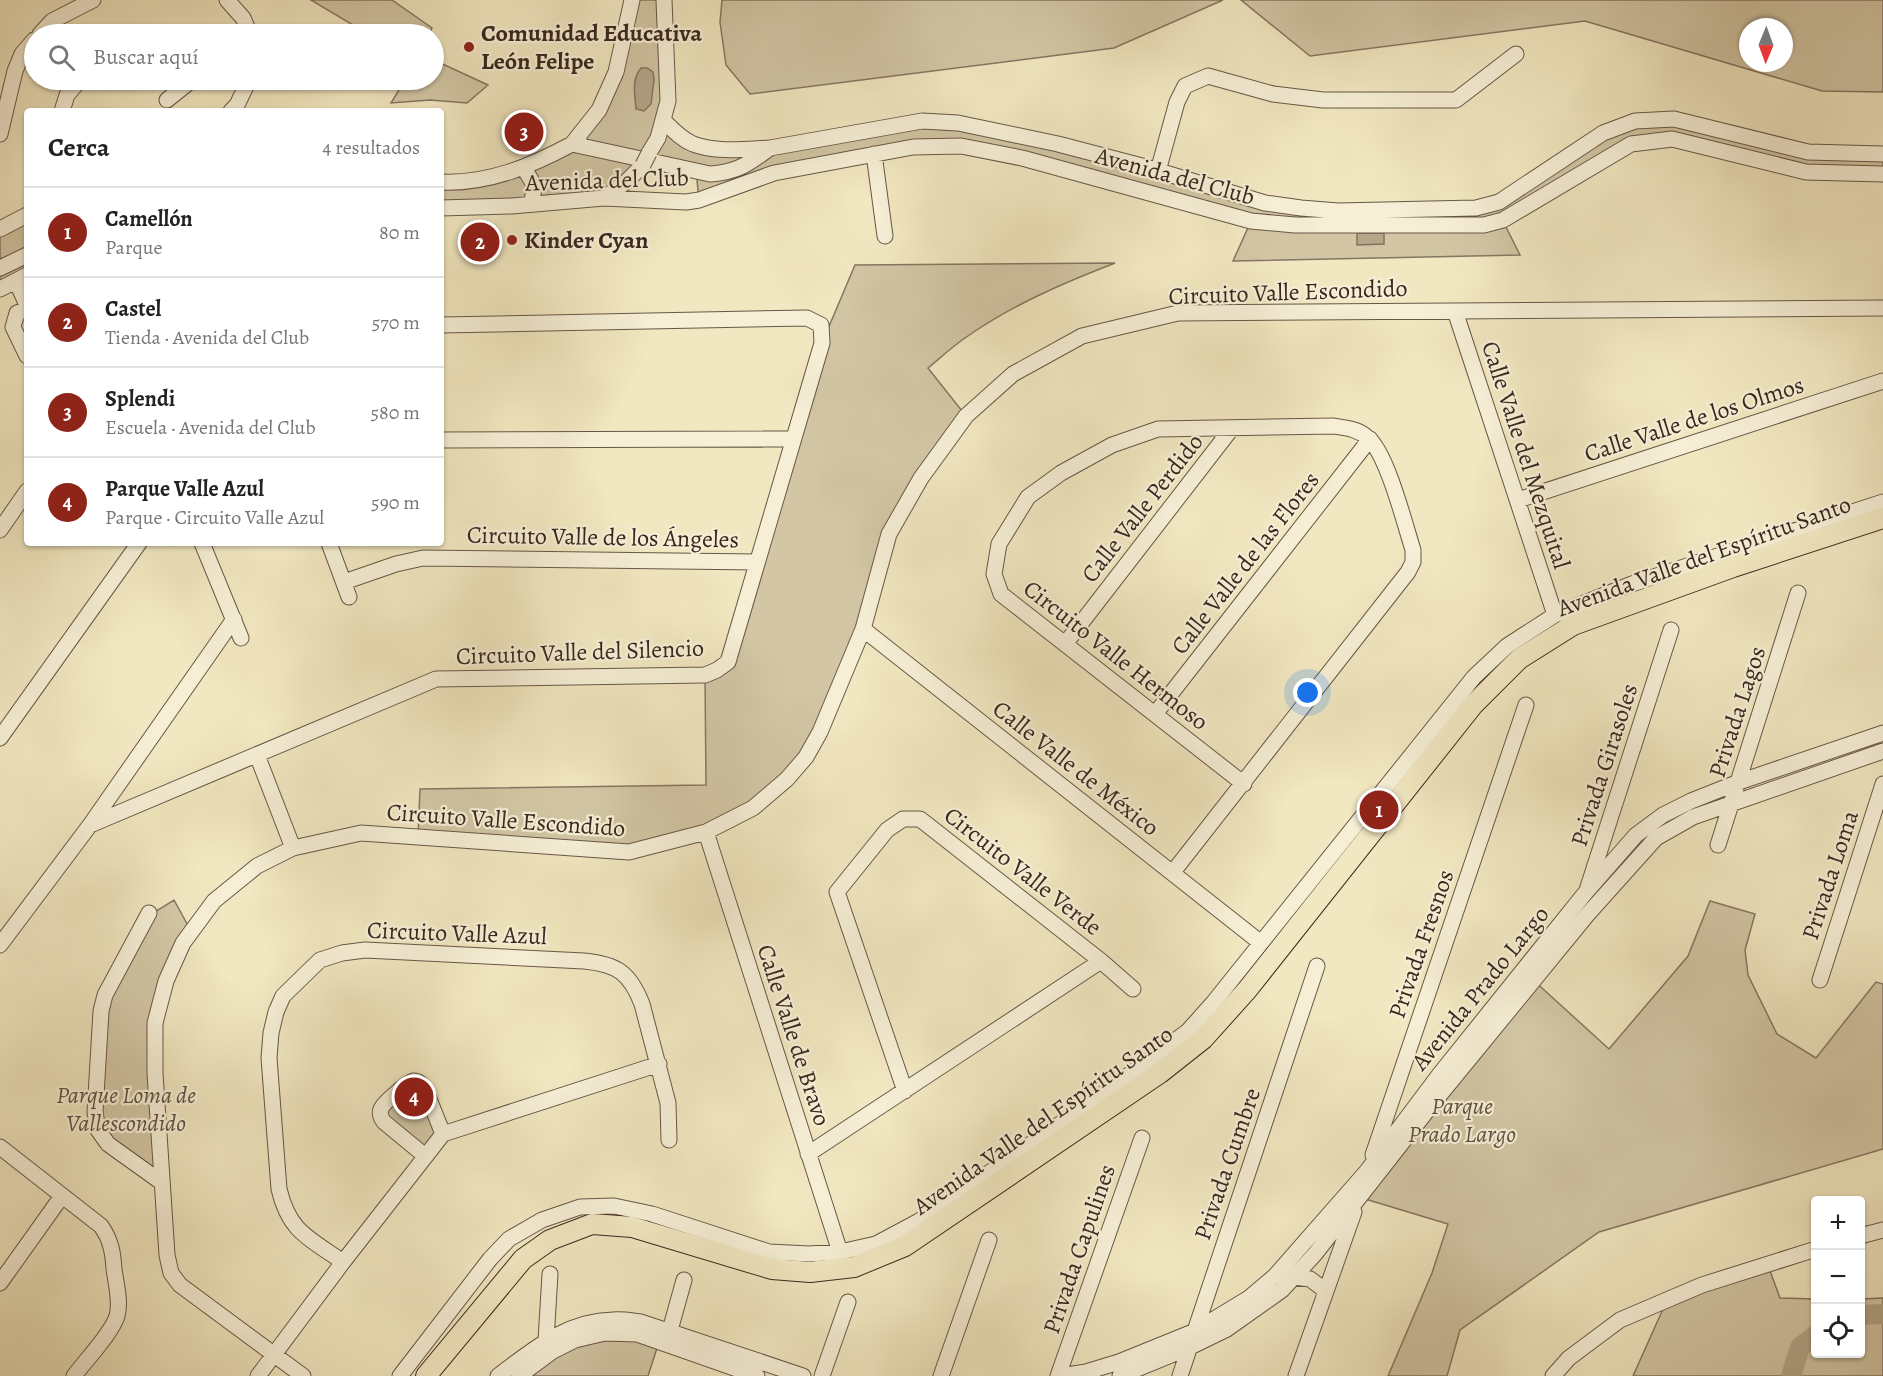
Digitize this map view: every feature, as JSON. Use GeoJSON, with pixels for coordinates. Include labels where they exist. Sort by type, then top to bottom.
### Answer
{"type":"FeatureCollection","features":[{"type":"Feature","properties":{"kind":"main road","name":"Avenida Valle del Espíritu Santo"},"geometry":{"type":"LineString","coordinates":[[426,1376],[523,1259],[550,1240],[592,1224],[632,1227],[772,1269],[810,1272],[854,1267],[905,1246],[1160,1073],[1203,1039],[1247,990],[1473,705],[1519,659],[1573,626],[1733,567],[1883,518]]}},
{"type":"Feature","properties":{"kind":"street"},"geometry":{"type":"LineString","coordinates":[[49,24],[91,0]]}},
{"type":"Feature","properties":{"kind":"street"},"geometry":{"type":"LineString","coordinates":[[226,0],[246,24]]}},
{"type":"Feature","properties":{"kind":"street"},"geometry":{"type":"LineString","coordinates":[[572,144],[581,137],[599,110],[616,72],[632,0]]}},
{"type":"Feature","properties":{"kind":"street"},"geometry":{"type":"LineString","coordinates":[[616,192],[646,159],[658,138],[668,100],[660,2]]}},
{"type":"Feature","properties":{"kind":"street"},"geometry":{"type":"LineString","coordinates":[[0,134],[15,71],[24,52]]}},
{"type":"Feature","properties":{"kind":"street"},"geometry":{"type":"LineString","coordinates":[[1158,171],[1177,102],[1185,86],[1208,76],[1273,94],[1323,100],[1456,100],[1516,54]]}},
{"type":"Feature","properties":{"kind":"street"},"geometry":{"type":"LineString","coordinates":[[63,108],[67,95],[71,90]]}},
{"type":"Feature","properties":{"kind":"street"},"geometry":{"type":"LineString","coordinates":[[167,100],[180,90]]}},
{"type":"Feature","properties":{"kind":"street"},"geometry":{"type":"LineString","coordinates":[[234,108],[244,90]]}},
{"type":"Feature","properties":{"kind":"street","name":"Avenida del Club"},"geometry":{"type":"LineString","coordinates":[[444,208],[512,206],[616,192],[634,200],[686,202],[699,200],[774,173],[913,147],[961,146],[1022,158],[1251,221],[1295,225],[1456,216],[1499,202],[1603,133],[1635,120],[1674,119],[1808,152],[1883,154]]}},
{"type":"Feature","properties":{"kind":"street"},"geometry":{"type":"LineString","coordinates":[[663,120],[678,135],[693,144],[717,149],[770,148]]}},
{"type":"Feature","properties":{"kind":"street","name":"Avenida del Club"},"geometry":{"type":"LineString","coordinates":[[444,182],[463,182],[524,168],[572,144],[710,174],[730,173],[750,163],[770,148],[922,120],[958,123],[1058,144],[1265,203],[1338,211],[1456,216],[1484,225],[1503,220],[1631,144],[1662,140],[1672,139],[1806,172],[1883,174]]}},
{"type":"Feature","properties":{"kind":"street"},"geometry":{"type":"LineString","coordinates":[[874,154],[885,236]]}},
{"type":"Feature","properties":{"kind":"street"},"geometry":{"type":"LineString","coordinates":[[524,168],[534,185],[532,204]]}},
{"type":"Feature","properties":{"kind":"street"},"geometry":{"type":"LineString","coordinates":[[0,229],[24,217]]}},
{"type":"Feature","properties":{"kind":"street"},"geometry":{"type":"LineString","coordinates":[[0,268],[24,256]]}},
{"type":"Feature","properties":{"kind":"street"},"geometry":{"type":"LineString","coordinates":[[0,289],[21,278]]}},
{"type":"Feature","properties":{"kind":"street","name":"Circuito Valle Escondido"},"geometry":{"type":"LineString","coordinates":[[303,1376],[180,1285],[171,1272],[167,1254],[155,1074],[155,1023],[166,981],[183,943],[214,901],[256,866],[294,848],[361,833],[629,852],[706,832],[753,808],[787,779],[806,757],[820,732],[863,629],[889,534],[921,478],[966,416],[1013,374],[1082,336],[1178,313],[1883,308]]}},
{"type":"Feature","properties":{"kind":"street"},"geometry":{"type":"LineString","coordinates":[[24,309],[17,313],[13,327],[24,350]]}},
{"type":"Feature","properties":{"kind":"street","name":"Calle Valle del Mezquital"},"geometry":{"type":"LineString","coordinates":[[1455,311],[1555,615]]}},
{"type":"Feature","properties":{"kind":"street","name":"Circuito Valle del Silencio"},"geometry":{"type":"LineString","coordinates":[[90,825],[436,679],[705,675],[728,662],[822,343],[821,325],[807,318],[444,325]]}},
{"type":"Feature","properties":{"kind":"street","name":"Calle Valle de los Olmos"},"geometry":{"type":"LineString","coordinates":[[1518,500],[1883,381]]}},
{"type":"Feature","properties":{"kind":"street","name":"Circuito Valle Hermoso"},"geometry":{"type":"LineString","coordinates":[[1244,784],[1001,594],[994,574],[999,544],[1028,497],[1061,472],[1112,445],[1158,429],[1334,426],[1354,429],[1370,439]]}},
{"type":"Feature","properties":{"kind":"street","name":"Calle Valle Perdido"},"geometry":{"type":"LineString","coordinates":[[1065,644],[1232,428]]}},
{"type":"Feature","properties":{"kind":"street"},"geometry":{"type":"LineString","coordinates":[[444,440],[793,439]]}},
{"type":"Feature","properties":{"kind":"street"},"geometry":{"type":"LineString","coordinates":[[1173,872],[1244,784],[1408,572],[1413,562],[1413,550],[1382,458],[1370,439]]}},
{"type":"Feature","properties":{"kind":"street","name":"Calle Valle de las Flores"},"geometry":{"type":"LineString","coordinates":[[1155,714],[1370,439]]}},
{"type":"Feature","properties":{"kind":"street"},"geometry":{"type":"LineString","coordinates":[[0,530],[24,495]]}},
{"type":"Feature","properties":{"kind":"street"},"geometry":{"type":"LineString","coordinates":[[400,1376],[490,1259],[509,1239],[542,1220],[580,1207],[614,1206],[652,1214],[769,1252],[809,1254],[840,1252],[876,1244],[919,1221],[1156,1057],[1188,1031],[1262,943],[1474,677],[1507,646],[1555,615],[1632,584],[1883,502]]}},
{"type":"Feature","properties":{"kind":"street"},"geometry":{"type":"LineString","coordinates":[[0,738],[137,546]]}},
{"type":"Feature","properties":{"kind":"street"},"geometry":{"type":"LineString","coordinates":[[203,546],[241,638]]}},
{"type":"Feature","properties":{"kind":"street","name":"Circuito Valle de los Ángeles"},"geometry":{"type":"LineString","coordinates":[[330,546],[346,590],[396,564],[423,558],[757,562]]}},
{"type":"Feature","properties":{"kind":"street","name":"Privada Lagos"},"geometry":{"type":"LineString","coordinates":[[1718,845],[1798,593]]}},
{"type":"Feature","properties":{"kind":"street"},"geometry":{"type":"LineString","coordinates":[[1,943],[90,825],[234,619]]}},
{"type":"Feature","properties":{"kind":"street","name":"Calle Valle de México"},"geometry":{"type":"LineString","coordinates":[[863,629],[1262,943]]}},
{"type":"Feature","properties":{"kind":"street","name":"Privada Girasoles"},"geometry":{"type":"LineString","coordinates":[[1587,915],[1586,892],[1671,630]]}},
{"type":"Feature","properties":{"kind":"street","name":"Privada Fresnos"},"geometry":{"type":"LineString","coordinates":[[1296,1376],[1526,705]]}},
{"type":"Feature","properties":{"kind":"street","name":"Avenida Prado Largo"},"geometry":{"type":"LineString","coordinates":[[1059,1376],[1086,1372],[1119,1362],[1193,1332],[1249,1298],[1275,1276],[1367,1171],[1415,1105],[1586,892],[1636,835],[1663,815],[1691,801],[1739,782],[1883,733]]}},
{"type":"Feature","properties":{"kind":"street","name":"Avenida Prado Largo"},"geometry":{"type":"LineString","coordinates":[[1120,1376],[1227,1329],[1282,1290],[1315,1254],[1430,1107],[1587,915],[1656,838],[1694,817],[1883,751]]}},
{"type":"Feature","properties":{"kind":"street"},"geometry":{"type":"LineString","coordinates":[[257,755],[294,848]]}},
{"type":"Feature","properties":{"kind":"street","name":"Privada Loma"},"geometry":{"type":"LineString","coordinates":[[1820,980],[1883,784]]}},
{"type":"Feature","properties":{"kind":"street","name":"Circuito Valle Verde"},"geometry":{"type":"LineString","coordinates":[[905,1092],[837,892],[887,830],[903,819],[920,819],[1101,961],[1133,989]]}},
{"type":"Feature","properties":{"kind":"street","name":"Calle Valle de Bravo"},"geometry":{"type":"LineString","coordinates":[[706,832],[840,1252]]}},
{"type":"Feature","properties":{"kind":"street"},"geometry":{"type":"LineString","coordinates":[[149,913],[105,995],[101,1011],[94,1112],[98,1131],[108,1144],[161,1182]]}},
{"type":"Feature","properties":{"kind":"street","name":"Circuito Valle Azul"},"geometry":{"type":"LineString","coordinates":[[343,1262],[301,1233],[291,1221],[284,1209],[279,1189],[277,1165],[269,1058],[271,1033],[283,996],[320,960],[342,953],[365,950],[601,963],[622,972],[636,988],[659,1064],[668,1103],[669,1140]]}},
{"type":"Feature","properties":{"kind":"street","name":"Circuito Valle Verde"},"geometry":{"type":"LineString","coordinates":[[808,1154],[1101,961]]}},
{"type":"Feature","properties":{"kind":"street","name":"Privada Cumbre"},"geometry":{"type":"LineString","coordinates":[[1179,1376],[1317,966]]}},
{"type":"Feature","properties":{"kind":"street"},"geometry":{"type":"LineString","coordinates":[[258,1376],[424,1155],[443,1134],[659,1064]]}},
{"type":"Feature","properties":{"kind":"street"},"geometry":{"type":"LineString","coordinates":[[424,1155],[380,1117],[380,1110],[384,1104],[407,1084],[421,1083],[443,1134]]}},
{"type":"Feature","properties":{"kind":"street"},"geometry":{"type":"LineString","coordinates":[[1392,1097],[1402,1105],[1415,1105]]}},
{"type":"Feature","properties":{"kind":"street","name":"Privada Capulines"},"geometry":{"type":"LineString","coordinates":[[1059,1376],[1142,1138]]}},
{"type":"Feature","properties":{"kind":"street"},"geometry":{"type":"LineString","coordinates":[[0,1147],[101,1226],[109,1236],[118,1303],[117,1315],[74,1376]]}},
{"type":"Feature","properties":{"kind":"street"},"geometry":{"type":"LineString","coordinates":[[0,1283],[62,1196]]}},
{"type":"Feature","properties":{"kind":"street"},"geometry":{"type":"LineString","coordinates":[[1865,1235],[1883,1230]]}},
{"type":"Feature","properties":{"kind":"street"},"geometry":{"type":"LineString","coordinates":[[941,1376],[989,1240]]}},
{"type":"Feature","properties":{"kind":"street"},"geometry":{"type":"LineString","coordinates":[[1553,1376],[1569,1358],[1620,1320],[1702,1285],[1812,1250]]}},
{"type":"Feature","properties":{"kind":"street"},"geometry":{"type":"LineString","coordinates":[[546,1340],[550,1274]]}},
{"type":"Feature","properties":{"kind":"street"},"geometry":{"type":"LineString","coordinates":[[1294,1277],[1310,1279],[1326,1291]]}},
{"type":"Feature","properties":{"kind":"street"},"geometry":{"type":"LineString","coordinates":[[668,1338],[684,1280]]}},
{"type":"Feature","properties":{"kind":"street"},"geometry":{"type":"LineString","coordinates":[[822,1376],[848,1302]]}},
{"type":"Feature","properties":{"kind":"street"},"geometry":{"type":"LineString","coordinates":[[519,1376],[546,1340],[580,1325],[614,1320],[641,1322],[668,1338],[757,1376]]}},
{"type":"Feature","properties":{"kind":"street"},"geometry":{"type":"LineString","coordinates":[[498,1376],[575,1340],[605,1333],[668,1338],[803,1376]]}},
{"type":"Feature","properties":{"kind":"green space"},"geometry":{"type":"Polygon","coordinates":[[[311,0],[392,0],[426,24],[351,24],[311,0]]]}},
{"type":"Feature","properties":{"kind":"green space"},"geometry":{"type":"Polygon","coordinates":[[[632,0],[664,0],[666,123],[717,149],[958,123],[1265,203],[1476,208],[1603,133],[1674,119],[1808,152],[1883,154],[1883,174],[1806,172],[1672,139],[1631,144],[1503,221],[1520,255],[1233,261],[1251,221],[961,146],[874,154],[699,200],[696,171],[644,159],[615,190],[535,198],[529,172],[581,137],[600,110],[632,0]]]}},
{"type":"Feature","properties":{"kind":"green space"},"geometry":{"type":"Polygon","coordinates":[[[722,0],[1223,0],[1114,48],[750,94],[726,65],[720,22],[722,0]]]}},
{"type":"Feature","properties":{"kind":"green space"},"geometry":{"type":"Polygon","coordinates":[[[1241,0],[1883,0],[1883,92],[1822,91],[1758,72],[1793,72],[1793,18],[1739,18],[1739,66],[1585,21],[1310,56],[1241,0]]]}},
{"type":"Feature","properties":{"kind":"green space"},"geometry":{"type":"Polygon","coordinates":[[[444,65],[488,85],[467,103],[430,100],[391,103],[399,90],[444,90],[444,65]]]}},
{"type":"Feature","properties":{"kind":"green space"},"geometry":{"type":"Polygon","coordinates":[[[524,169],[532,204],[444,208],[444,182],[524,169]]]}},
{"type":"Feature","properties":{"kind":"green space"},"geometry":{"type":"Polygon","coordinates":[[[24,217],[24,277],[0,289],[0,229],[24,217]]]}},
{"type":"Feature","properties":{"kind":"green space"},"geometry":{"type":"Polygon","coordinates":[[[1115,263],[1019,305],[960,341],[928,368],[966,416],[889,534],[820,732],[753,808],[629,852],[418,837],[420,789],[706,785],[705,675],[728,662],[822,343],[855,265],[1115,263]]]}},
{"type":"Feature","properties":{"kind":"green space","name":"Parque Loma de Vallescondido"},"geometry":{"type":"Polygon","coordinates":[[[174,900],[191,931],[155,1023],[161,1182],[108,1144],[95,1112],[101,1011],[145,918],[174,900]]]}},
{"type":"Feature","properties":{"kind":"green space","name":"Parque Prado Largo"},"geometry":{"type":"Polygon","coordinates":[[[1710,901],[1755,914],[1745,950],[1748,975],[1777,1034],[1816,1058],[1876,982],[1883,984],[1883,1149],[1599,1232],[1460,1330],[1447,1376],[1388,1376],[1432,1273],[1448,1224],[1362,1198],[1531,978],[1609,1049],[1688,956],[1710,901]]]}},
{"type":"Feature","properties":{"kind":"green space"},"geometry":{"type":"Polygon","coordinates":[[[423,1076],[442,1133],[424,1153],[374,1118],[423,1076]]]}},
{"type":"Feature","properties":{"kind":"green space"},"geometry":{"type":"Polygon","coordinates":[[[1767,1263],[1780,1298],[1811,1299],[1811,1358],[1865,1358],[1865,1299],[1883,1298],[1883,1376],[1633,1376],[1667,1300],[1767,1263]]]}},
{"type":"Feature","properties":{"kind":"green space"},"geometry":{"type":"Polygon","coordinates":[[[605,1333],[658,1345],[648,1376],[519,1376],[605,1333]]]}},
{"type":"Feature","properties":{"kind":"shaded area"},"geometry":{"type":"Polygon","coordinates":[[[641,68],[647,68],[653,72],[654,80],[651,104],[644,111],[636,109],[635,82],[641,68]]]}},
{"type":"Feature","properties":{"kind":"shaded area"},"geometry":{"type":"Polygon","coordinates":[[[1357,233],[1384,233],[1384,244],[1357,245],[1357,233]]]}},
{"type":"Feature","properties":{"kind":"waterway"},"geometry":{"type":"LineString","coordinates":[[1865,1315],[1883,1314]]}},
{"type":"Feature","properties":{"kind":"waterway"},"geometry":{"type":"LineString","coordinates":[[1791,1376],[1800,1347],[1811,1339]]}},
{"type":"Feature","properties":{"kind":"place","name":"Comunidad Educativa León Felipe"},"geometry":{"type":"Point","coordinates":[469,47]}},
{"type":"Feature","properties":{"kind":"place","name":"Splendi"},"geometry":{"type":"Point","coordinates":[524,132]}},
{"type":"Feature","properties":{"kind":"place","name":"Kinder Cyan"},"geometry":{"type":"Point","coordinates":[512,240]}},
{"type":"Feature","properties":{"kind":"place","name":"Castel"},"geometry":{"type":"Point","coordinates":[480,242]}},
{"type":"Feature","properties":{"kind":"place","name":"Camellón"},"geometry":{"type":"Point","coordinates":[1379,810]}},
{"type":"Feature","properties":{"kind":"place","name":"Parque Valle Azul"},"geometry":{"type":"Point","coordinates":[414,1097]}}]}
